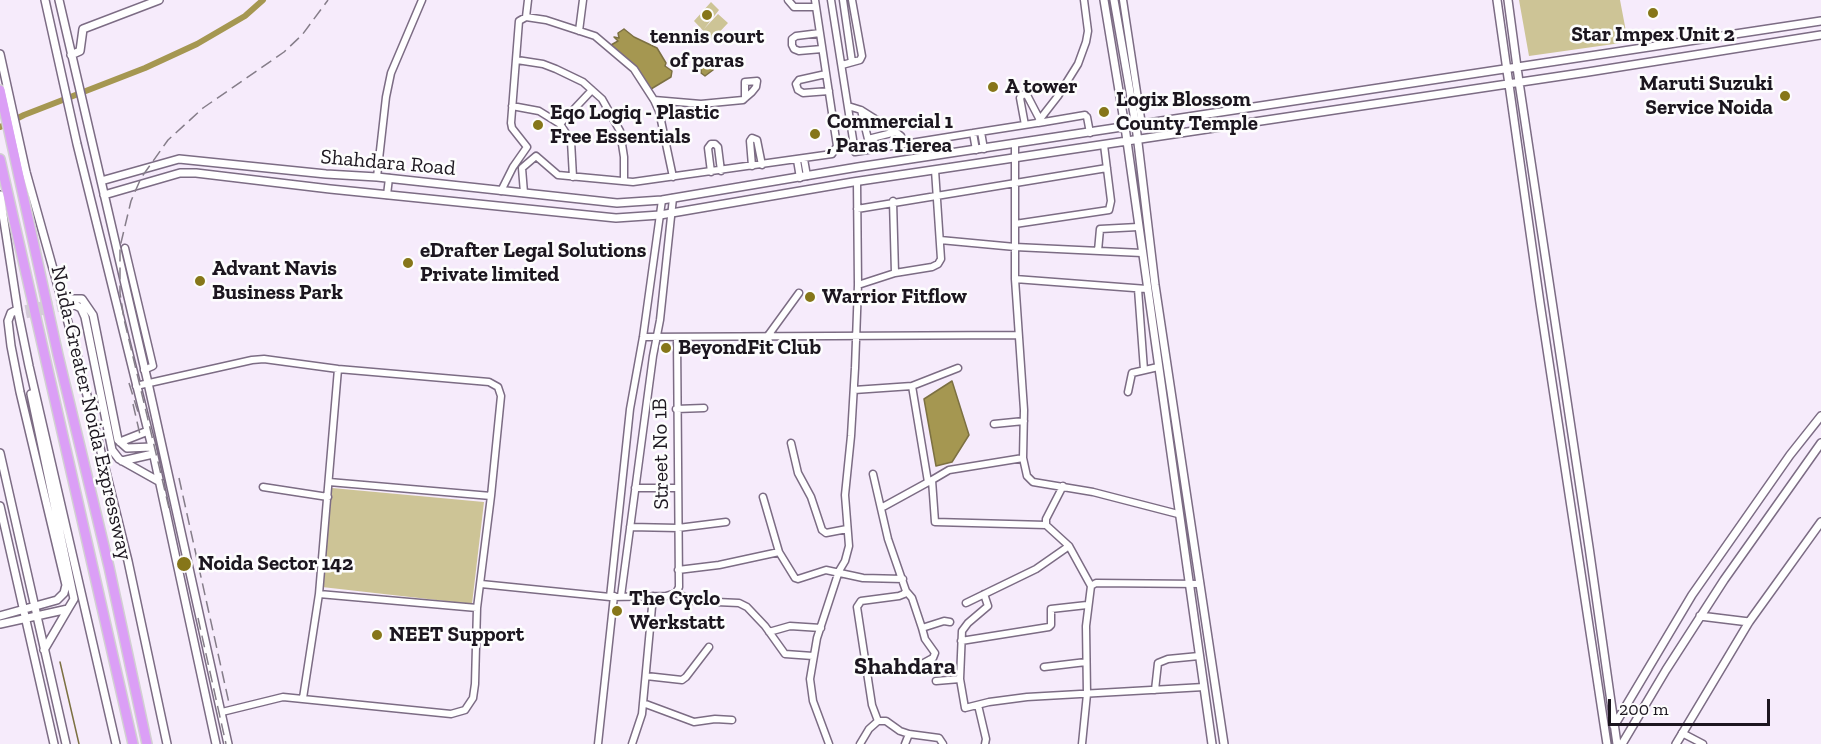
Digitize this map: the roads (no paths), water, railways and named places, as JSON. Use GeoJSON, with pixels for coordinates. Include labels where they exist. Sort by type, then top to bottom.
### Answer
{"type":"FeatureCollection","features":[{"type":"Feature","properties":{"kind":"highway","name":"Noida-Greater Noida Expressway"},"geometry":{"type":"LineString","coordinates":[[0,90],[22,173],[58,355],[109,567],[147,744]]}},
{"type":"Feature","properties":{"kind":"highway","name":"Noida-Greater Noida Expressway"},"geometry":{"type":"LineString","coordinates":[[0,159],[133,744]]}},
{"type":"Feature","properties":{"kind":"street"},"geometry":{"type":"LineString","coordinates":[[45,0],[77,144],[153,450],[216,744]]}},
{"type":"Feature","properties":{"kind":"street"},"geometry":{"type":"LineString","coordinates":[[59,0],[148,383],[228,744]]}},
{"type":"Feature","properties":{"kind":"street"},"geometry":{"type":"LineString","coordinates":[[377,177],[385,103],[391,73],[422,0]]}},
{"type":"Feature","properties":{"kind":"street"},"geometry":{"type":"LineString","coordinates":[[526,17],[528,0]]}},
{"type":"Feature","properties":{"kind":"street"},"geometry":{"type":"LineString","coordinates":[[579,31],[583,0]]}},
{"type":"Feature","properties":{"kind":"street"},"geometry":{"type":"LineString","coordinates":[[673,177],[665,133],[654,100],[634,69],[595,36],[546,20],[526,17],[519,21],[512,126],[527,147],[555,173],[573,177],[633,182],[673,177],[711,172],[721,171],[801,160],[826,156],[835,150],[837,146],[816,4],[797,7],[792,6],[788,0]]}},
{"type":"Feature","properties":{"kind":"street"},"geometry":{"type":"LineString","coordinates":[[831,0],[855,152],[1086,116],[1090,133]]}},
{"type":"Feature","properties":{"kind":"street"},"geometry":{"type":"LineString","coordinates":[[843,0],[852,62]]}},
{"type":"Feature","properties":{"kind":"street"},"geometry":{"type":"LineString","coordinates":[[842,65],[860,60],[862,56],[852,0]]}},
{"type":"Feature","properties":{"kind":"street"},"geometry":{"type":"LineString","coordinates":[[1039,122],[1072,76],[1082,54],[1088,31],[1084,0]]}},
{"type":"Feature","properties":{"kind":"street"},"geometry":{"type":"LineString","coordinates":[[1104,0],[1125,128],[1212,744]]}},
{"type":"Feature","properties":{"kind":"street"},"geometry":{"type":"LineString","coordinates":[[1114,0],[1139,125]]}},
{"type":"Feature","properties":{"kind":"street"},"geometry":{"type":"LineString","coordinates":[[1123,0],[1139,125],[1137,140],[1155,285],[1224,744]]}},
{"type":"Feature","properties":{"kind":"street"},"geometry":{"type":"LineString","coordinates":[[1497,0],[1544,335],[1606,742]]}},
{"type":"Feature","properties":{"kind":"street"},"geometry":{"type":"LineString","coordinates":[[1508,0],[1617,744]]}},
{"type":"Feature","properties":{"kind":"street"},"geometry":{"type":"LineString","coordinates":[[72,57],[80,51],[83,29],[155,1]]}},
{"type":"Feature","properties":{"kind":"street","name":"Shahdara Road"},"geometry":{"type":"LineString","coordinates":[[101,181],[179,159],[389,178],[617,203],[662,200],[1821,21]]}},
{"type":"Feature","properties":{"kind":"street"},"geometry":{"type":"LineString","coordinates":[[820,33],[796,36],[792,39],[792,45],[794,49],[802,51],[822,49]]}},
{"type":"Feature","properties":{"kind":"street","name":"Shahdara Road"},"geometry":{"type":"LineString","coordinates":[[104,195],[180,173],[196,173],[616,218],[660,215],[857,182],[1821,35]]}},
{"type":"Feature","properties":{"kind":"street"},"geometry":{"type":"LineString","coordinates":[[0,54],[22,173],[73,340],[122,539],[167,744]]}},
{"type":"Feature","properties":{"kind":"street"},"geometry":{"type":"LineString","coordinates":[[517,60],[543,64],[578,79],[604,103],[620,131],[624,157],[624,181]]}},
{"type":"Feature","properties":{"kind":"street"},"geometry":{"type":"LineString","coordinates":[[826,74],[799,80],[796,84],[802,93],[829,91]]}},
{"type":"Feature","properties":{"kind":"street"},"geometry":{"type":"LineString","coordinates":[[560,124],[592,90]]}},
{"type":"Feature","properties":{"kind":"street"},"geometry":{"type":"LineString","coordinates":[[1025,125],[1020,98],[1026,94],[1039,122]]}},
{"type":"Feature","properties":{"kind":"street"},"geometry":{"type":"LineString","coordinates":[[654,100],[701,104],[745,98]]}},
{"type":"Feature","properties":{"kind":"street"},"geometry":{"type":"LineString","coordinates":[[512,106],[539,111],[560,124],[571,141],[573,177]]}},
{"type":"Feature","properties":{"kind":"street"},"geometry":{"type":"LineString","coordinates":[[848,106],[861,110],[896,132],[901,136],[904,144]]}},
{"type":"Feature","properties":{"kind":"street"},"geometry":{"type":"LineString","coordinates":[[861,110],[868,139],[896,132]]}},
{"type":"Feature","properties":{"kind":"street"},"geometry":{"type":"LineString","coordinates":[[981,132],[984,149]]}},
{"type":"Feature","properties":{"kind":"street"},"geometry":{"type":"LineString","coordinates":[[973,133],[976,150]]}},
{"type":"Feature","properties":{"kind":"street"},"geometry":{"type":"LineString","coordinates":[[752,166],[750,141],[752,138],[757,140],[762,165]]}},
{"type":"Feature","properties":{"kind":"street"},"geometry":{"type":"LineString","coordinates":[[711,172],[708,148],[711,144],[718,147],[721,171]]}},
{"type":"Feature","properties":{"kind":"street"},"geometry":{"type":"LineString","coordinates":[[1015,144],[1015,247],[1018,335],[1023,378],[1023,458],[1030,480],[1129,500],[1178,514]]}},
{"type":"Feature","properties":{"kind":"street"},"geometry":{"type":"LineString","coordinates":[[1015,224],[1109,210],[1111,201],[1104,145]]}},
{"type":"Feature","properties":{"kind":"street"},"geometry":{"type":"LineString","coordinates":[[501,191],[513,167],[527,147]]}},
{"type":"Feature","properties":{"kind":"street"},"geometry":{"type":"LineString","coordinates":[[524,193],[522,168],[536,156]]}},
{"type":"Feature","properties":{"kind":"street"},"geometry":{"type":"LineString","coordinates":[[801,160],[803,177]]}},
{"type":"Feature","properties":{"kind":"street"},"geometry":{"type":"LineString","coordinates":[[857,208],[1107,168]]}},
{"type":"Feature","properties":{"kind":"street"},"geometry":{"type":"LineString","coordinates":[[858,285],[896,273],[938,264],[941,259],[935,170]]}},
{"type":"Feature","properties":{"kind":"street"},"geometry":{"type":"LineString","coordinates":[[387,195],[389,178]]}},
{"type":"Feature","properties":{"kind":"street"},"geometry":{"type":"LineString","coordinates":[[828,744],[813,701],[810,679],[813,656],[821,628],[849,546],[845,485],[854,390],[858,285],[857,182]]}},
{"type":"Feature","properties":{"kind":"street"},"geometry":{"type":"LineString","coordinates":[[0,195],[25,346],[116,744]]}},
{"type":"Feature","properties":{"kind":"street"},"geometry":{"type":"LineString","coordinates":[[615,596],[630,527],[660,320],[673,198]]}},
{"type":"Feature","properties":{"kind":"street"},"geometry":{"type":"LineString","coordinates":[[598,744],[615,596],[630,409],[643,337],[662,200]]}},
{"type":"Feature","properties":{"kind":"street"},"geometry":{"type":"LineString","coordinates":[[893,201],[896,273]]}},
{"type":"Feature","properties":{"kind":"street"},"geometry":{"type":"LineString","coordinates":[[1098,251],[1100,229],[1138,228]]}},
{"type":"Feature","properties":{"kind":"street"},"geometry":{"type":"LineString","coordinates":[[940,240],[1015,247],[1142,253]]}},
{"type":"Feature","properties":{"kind":"street"},"geometry":{"type":"LineString","coordinates":[[126,248],[153,366],[144,370]]}},
{"type":"Feature","properties":{"kind":"street"},"geometry":{"type":"LineString","coordinates":[[1016,279],[1147,289]]}},
{"type":"Feature","properties":{"kind":"street"},"geometry":{"type":"LineString","coordinates":[[1138,289],[1144,370]]}},
{"type":"Feature","properties":{"kind":"street"},"geometry":{"type":"LineString","coordinates":[[767,337],[798,293]]}},
{"type":"Feature","properties":{"kind":"street"},"geometry":{"type":"LineString","coordinates":[[153,450],[127,448],[120,442],[111,411],[93,315],[82,299],[71,302],[81,308],[85,317],[112,450],[122,460],[160,482]]}},
{"type":"Feature","properties":{"kind":"street"},"geometry":{"type":"LineString","coordinates":[[0,616],[57,600],[64,593],[66,585],[20,392],[8,321],[11,313],[16,314],[15,320],[74,599],[44,650]]}},
{"type":"Feature","properties":{"kind":"street"},"geometry":{"type":"LineString","coordinates":[[643,337],[1018,335]]}},
{"type":"Feature","properties":{"kind":"street","name":"Street No 1B"},"geometry":{"type":"LineString","coordinates":[[676,592],[679,588],[677,337]]}},
{"type":"Feature","properties":{"kind":"street"},"geometry":{"type":"LineString","coordinates":[[136,386],[258,359],[338,369],[489,382],[498,387],[501,396],[477,608],[475,684],[473,698],[462,712],[451,714],[283,697],[222,712]]}},
{"type":"Feature","properties":{"kind":"street"},"geometry":{"type":"LineString","coordinates":[[1128,392],[1132,373],[1158,367]]}},
{"type":"Feature","properties":{"kind":"street"},"geometry":{"type":"LineString","coordinates":[[854,390],[912,386],[958,368]]}},
{"type":"Feature","properties":{"kind":"street"},"geometry":{"type":"LineString","coordinates":[[303,698],[319,594],[338,369]]}},
{"type":"Feature","properties":{"kind":"street"},"geometry":{"type":"LineString","coordinates":[[912,386],[930,481],[935,522],[1046,525],[1069,546],[1091,586],[1088,605],[1087,694],[1082,744]]}},
{"type":"Feature","properties":{"kind":"street"},"geometry":{"type":"LineString","coordinates":[[676,409],[704,408]]}},
{"type":"Feature","properties":{"kind":"street"},"geometry":{"type":"LineString","coordinates":[[1606,742],[1692,595],[1790,455],[1821,416]]}},
{"type":"Feature","properties":{"kind":"street"},"geometry":{"type":"LineString","coordinates":[[994,424],[1024,421]]}},
{"type":"Feature","properties":{"kind":"street"},"geometry":{"type":"LineString","coordinates":[[120,442],[148,431]]}},
{"type":"Feature","properties":{"kind":"street"},"geometry":{"type":"LineString","coordinates":[[791,443],[798,472],[811,497],[822,530],[825,533],[847,529]]}},
{"type":"Feature","properties":{"kind":"street"},"geometry":{"type":"LineString","coordinates":[[1622,744],[1700,616],[1821,443]]}},
{"type":"Feature","properties":{"kind":"street"},"geometry":{"type":"LineString","coordinates":[[122,460],[153,450]]}},
{"type":"Feature","properties":{"kind":"street"},"geometry":{"type":"LineString","coordinates":[[0,453],[66,744]]}},
{"type":"Feature","properties":{"kind":"street"},"geometry":{"type":"LineString","coordinates":[[881,508],[949,470],[1023,458]]}},
{"type":"Feature","properties":{"kind":"street"},"geometry":{"type":"LineString","coordinates":[[873,474],[888,539],[906,591],[912,598],[925,639],[935,653],[933,658],[922,663]]}},
{"type":"Feature","properties":{"kind":"street"},"geometry":{"type":"LineString","coordinates":[[329,482],[491,496]]}},
{"type":"Feature","properties":{"kind":"street"},"geometry":{"type":"LineString","coordinates":[[1046,525],[1046,519],[1063,486]]}},
{"type":"Feature","properties":{"kind":"street"},"geometry":{"type":"LineString","coordinates":[[263,487],[328,497]]}},
{"type":"Feature","properties":{"kind":"street"},"geometry":{"type":"LineString","coordinates":[[635,488],[677,488]]}},
{"type":"Feature","properties":{"kind":"street"},"geometry":{"type":"LineString","coordinates":[[763,497],[779,552],[795,578],[826,570],[863,578],[903,579]]}},
{"type":"Feature","properties":{"kind":"street"},"geometry":{"type":"LineString","coordinates":[[0,506],[54,744]]}},
{"type":"Feature","properties":{"kind":"street"},"geometry":{"type":"LineString","coordinates":[[630,527],[678,528],[726,522]]}},
{"type":"Feature","properties":{"kind":"street"},"geometry":{"type":"LineString","coordinates":[[1676,744],[1749,622],[1821,522]]}},
{"type":"Feature","properties":{"kind":"street"},"geometry":{"type":"LineString","coordinates":[[966,603],[1036,569],[1069,546]]}},
{"type":"Feature","properties":{"kind":"street"},"geometry":{"type":"LineString","coordinates":[[678,570],[779,552]]}},
{"type":"Feature","properties":{"kind":"street"},"geometry":{"type":"LineString","coordinates":[[1091,586],[1096,583],[1200,584]]}},
{"type":"Feature","properties":{"kind":"street"},"geometry":{"type":"LineString","coordinates":[[481,584],[615,596],[672,595],[676,592],[694,601],[739,603],[747,607],[785,654],[813,656]]}},
{"type":"Feature","properties":{"kind":"street"},"geometry":{"type":"LineString","coordinates":[[878,721],[873,705],[857,607],[861,601],[899,596],[906,591]]}},
{"type":"Feature","properties":{"kind":"street"},"geometry":{"type":"LineString","coordinates":[[319,594],[477,608]]}},
{"type":"Feature","properties":{"kind":"street"},"geometry":{"type":"LineString","coordinates":[[984,594],[988,606],[962,631],[960,679],[965,708],[1024,697],[1204,687]]}},
{"type":"Feature","properties":{"kind":"street"},"geometry":{"type":"LineString","coordinates":[[632,744],[642,714],[653,596]]}},
{"type":"Feature","properties":{"kind":"street"},"geometry":{"type":"LineString","coordinates":[[961,641],[1049,627],[1051,609],[1088,605]]}},
{"type":"Feature","properties":{"kind":"street"},"geometry":{"type":"LineString","coordinates":[[0,624],[68,609]]}},
{"type":"Feature","properties":{"kind":"street"},"geometry":{"type":"LineString","coordinates":[[1700,616],[1749,622]]}},
{"type":"Feature","properties":{"kind":"street"},"geometry":{"type":"LineString","coordinates":[[921,628],[944,621],[950,622]]}},
{"type":"Feature","properties":{"kind":"street"},"geometry":{"type":"LineString","coordinates":[[769,632],[790,626],[821,628]]}},
{"type":"Feature","properties":{"kind":"street"},"geometry":{"type":"LineString","coordinates":[[646,676],[684,679],[710,647]]}},
{"type":"Feature","properties":{"kind":"street"},"geometry":{"type":"LineString","coordinates":[[1155,690],[1156,668],[1161,660],[1199,656]]}},
{"type":"Feature","properties":{"kind":"street"},"geometry":{"type":"LineString","coordinates":[[1044,667],[1086,662]]}},
{"type":"Feature","properties":{"kind":"street"},"geometry":{"type":"LineString","coordinates":[[936,681],[960,679]]}},
{"type":"Feature","properties":{"kind":"street"},"geometry":{"type":"LineString","coordinates":[[643,704],[694,722],[715,719],[732,720]]}},
{"type":"Feature","properties":{"kind":"street"},"geometry":{"type":"LineString","coordinates":[[978,705],[986,739],[985,744]]}},
{"type":"Feature","properties":{"kind":"street"},"geometry":{"type":"LineString","coordinates":[[860,744],[869,729],[878,721],[886,721],[900,731],[909,734],[939,738],[943,744]]}},
{"type":"Feature","properties":{"kind":"street"},"geometry":{"type":"LineString","coordinates":[[1682,733],[1703,744]]}},
{"type":"Feature","properties":{"kind":"street"},"geometry":{"type":"LineString","coordinates":[[906,744],[909,734]]}},
{"type":"Feature","properties":{"kind":"waterway"},"geometry":{"type":"LineString","coordinates":[[0,127],[24,115],[145,68],[197,44],[245,16],[263,0]]}},
{"type":"Feature","properties":{"kind":"waterway"},"geometry":{"type":"LineString","coordinates":[[60,662],[79,744]]}},
{"type":"Feature","properties":{"kind":"tunnel"},"geometry":{"type":"LineString","coordinates":[[15,311],[65,300]]}},
{"type":"Feature","properties":{"kind":"tunnel"},"geometry":{"type":"LineString","coordinates":[[16,317],[69,306]]}},
{"type":"Feature","properties":{"kind":"railway"},"geometry":{"type":"LineString","coordinates":[[169,508],[124,319],[120,293],[120,247],[131,201],[141,178],[168,140],[203,108],[284,52],[302,35],[328,0]]}},
{"type":"Feature","properties":{"kind":"railway"},"geometry":{"type":"LineString","coordinates":[[129,383],[138,412]]}},
{"type":"Feature","properties":{"kind":"railway"},"geometry":{"type":"LineString","coordinates":[[133,404],[141,439]]}},
{"type":"Feature","properties":{"kind":"railway"},"geometry":{"type":"LineString","coordinates":[[179,478],[229,703]]}},
{"type":"Feature","properties":{"kind":"railway"},"geometry":{"type":"LineString","coordinates":[[198,618],[226,744]]}},
{"type":"Feature","properties":{"kind":"place","name":"Star Impex Unit 2"},"geometry":{"type":"Point","coordinates":[1653,13]}},
{"type":"Feature","properties":{"kind":"place","name":"tennis court of paras"},"geometry":{"type":"Point","coordinates":[707,15]}},
{"type":"Feature","properties":{"kind":"place","name":"A tower"},"geometry":{"type":"Point","coordinates":[993,87]}},
{"type":"Feature","properties":{"kind":"place","name":"Maruti Suzuki Service Noida"},"geometry":{"type":"Point","coordinates":[1785,96]}},
{"type":"Feature","properties":{"kind":"place","name":"Logix Blossom County Temple"},"geometry":{"type":"Point","coordinates":[1104,112]}},
{"type":"Feature","properties":{"kind":"place","name":"Eqo Logiq - Plastic Free Essentials"},"geometry":{"type":"Point","coordinates":[538,125]}},
{"type":"Feature","properties":{"kind":"place","name":"Commercial 1 , Paras Tierea"},"geometry":{"type":"Point","coordinates":[815,134]}},
{"type":"Feature","properties":{"kind":"place","name":"eDrafter Legal Solutions Private limited"},"geometry":{"type":"Point","coordinates":[408,263]}},
{"type":"Feature","properties":{"kind":"place","name":"Advant Navis Business Park"},"geometry":{"type":"Point","coordinates":[200,281]}},
{"type":"Feature","properties":{"kind":"place","name":"Warrior Fitflow"},"geometry":{"type":"Point","coordinates":[810,297]}},
{"type":"Feature","properties":{"kind":"place","name":"BeyondFit Club"},"geometry":{"type":"Point","coordinates":[666,348]}},
{"type":"Feature","properties":{"kind":"place","name":"Noida Sector 142"},"geometry":{"type":"Point","coordinates":[184,564]}},
{"type":"Feature","properties":{"kind":"place","name":"The Cyclo Werkstatt"},"geometry":{"type":"Point","coordinates":[617,611]}},
{"type":"Feature","properties":{"kind":"place","name":"NEET Support"},"geometry":{"type":"Point","coordinates":[377,635]}},
{"type":"Feature","properties":{"kind":"district","name":"Shahdara"},"geometry":{"type":"Point","coordinates":[905,667]}}]}
